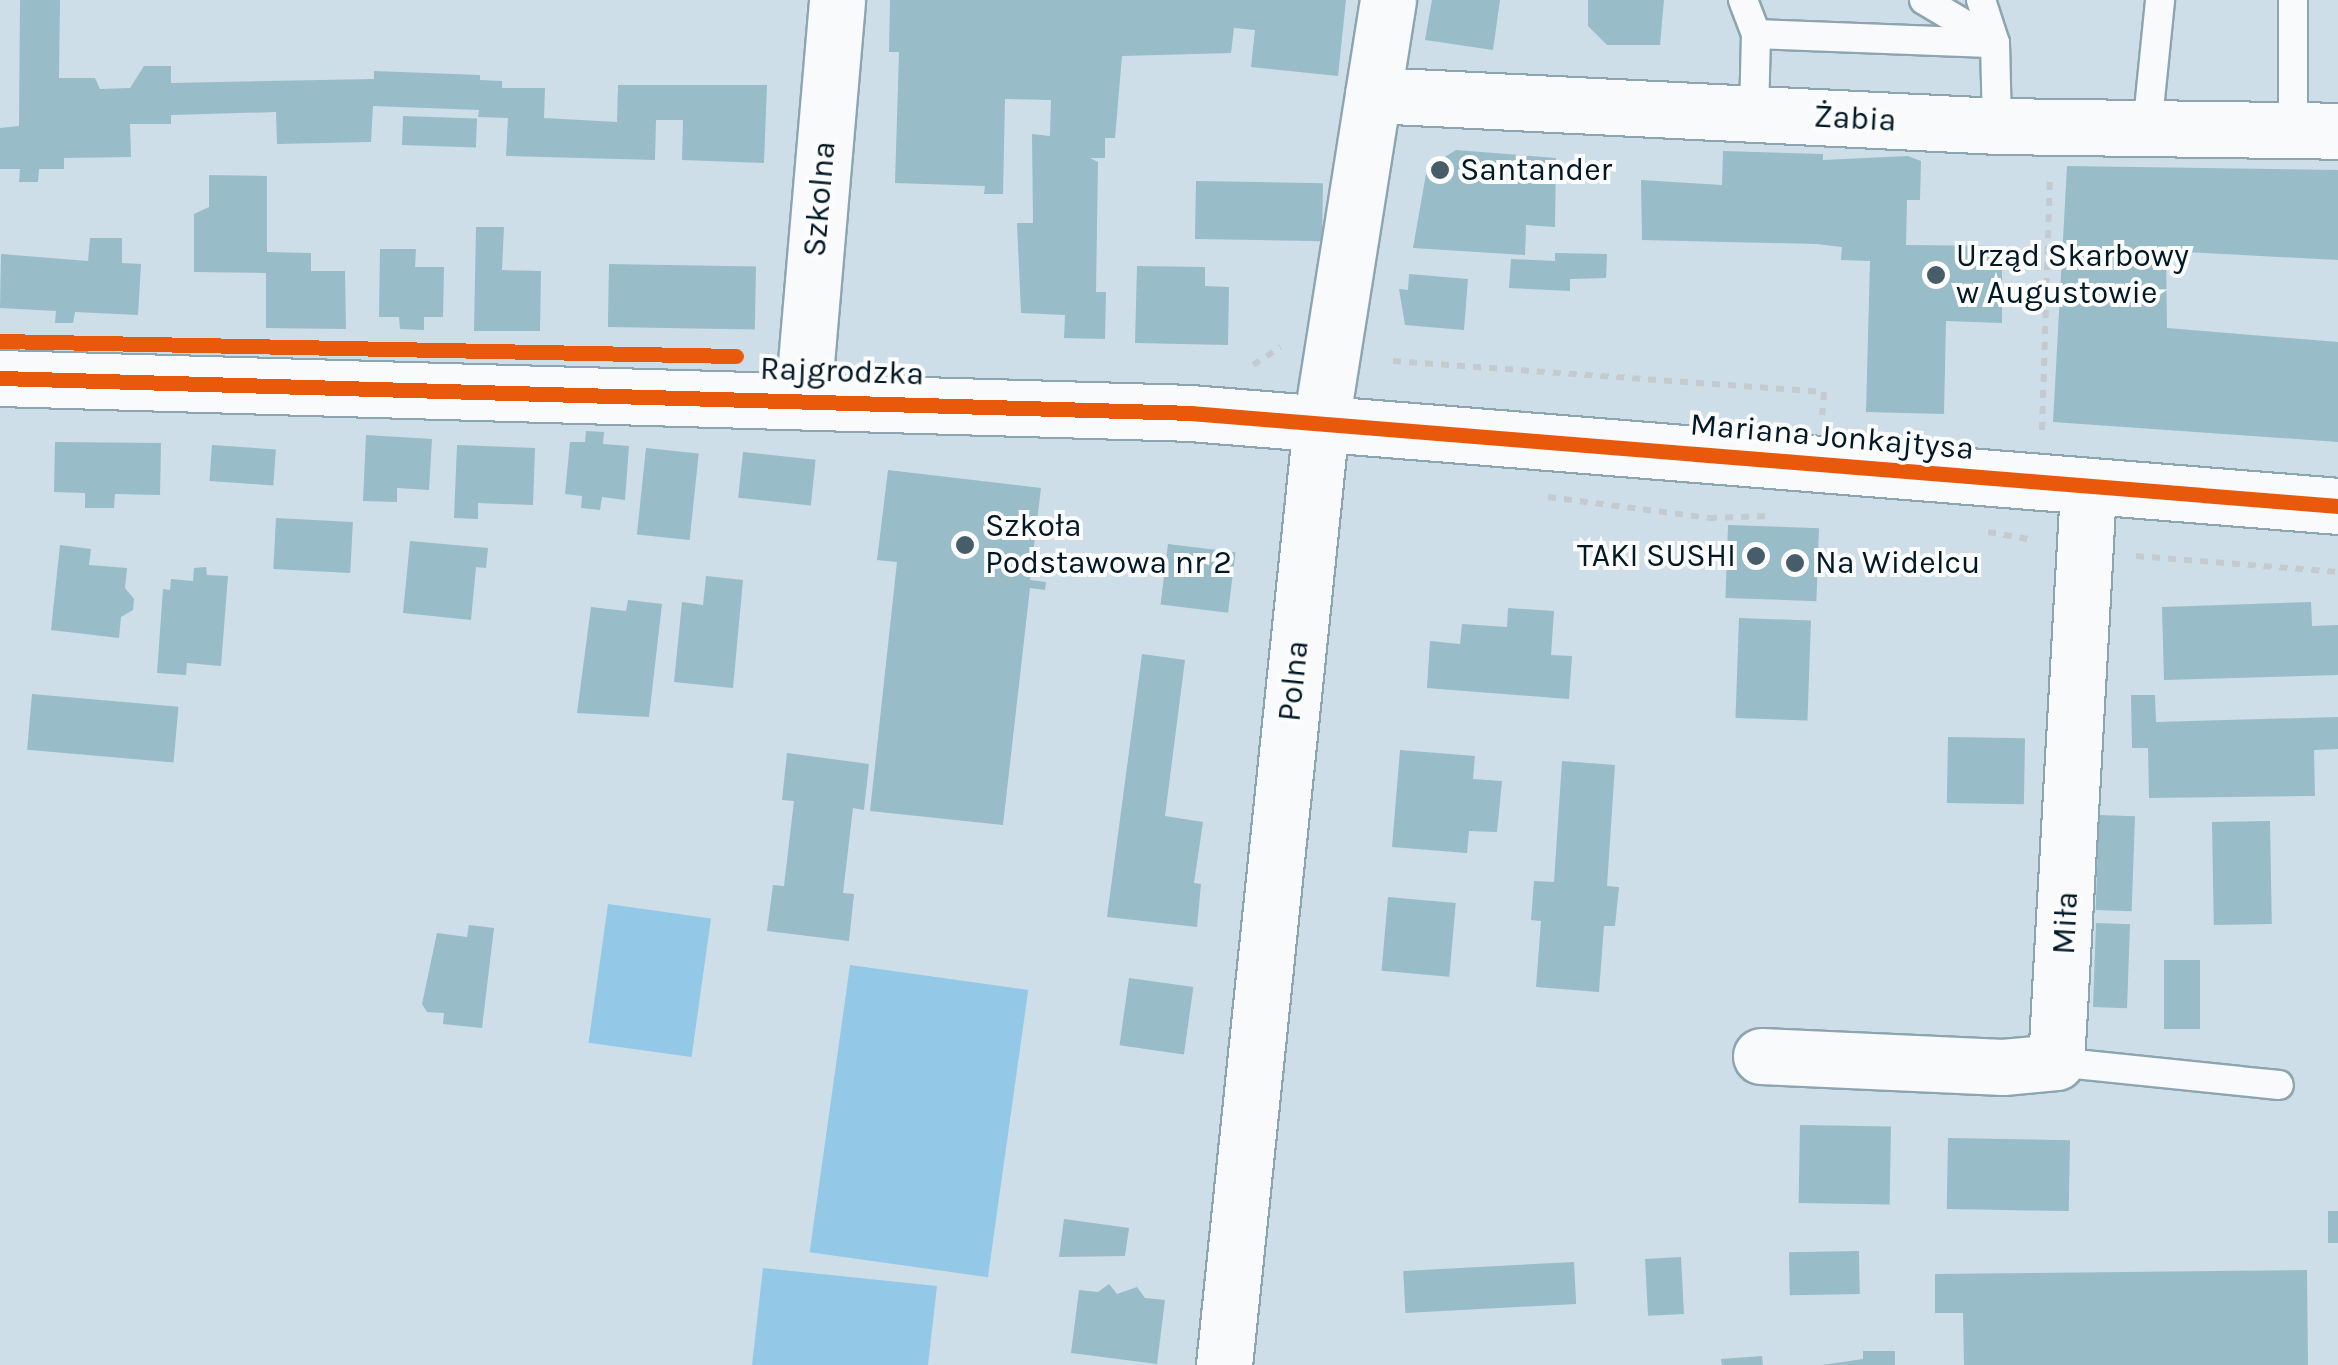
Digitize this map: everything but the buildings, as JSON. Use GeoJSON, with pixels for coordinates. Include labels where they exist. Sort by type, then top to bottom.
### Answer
{"type":"FeatureCollection","features":[{"type":"Feature","properties":{"kind":"street","name":"Szkolna"},"geometry":{"type":"LineString","coordinates":[[802,398],[837,0]]}},
{"type":"Feature","properties":{"kind":"street","name":"Polna"},"geometry":{"type":"LineString","coordinates":[[1224,1365],[1321,423],[1388,0]]}},
{"type":"Feature","properties":{"kind":"street","name":"Żabia"},"geometry":{"type":"LineString","coordinates":[[1373,95],[1997,126],[2315,131]]}},
{"type":"Feature","properties":{"kind":"street","name":"Rajgrodzka"},"geometry":{"type":"LineString","coordinates":[[0,378],[802,398],[1321,423]]}},
{"type":"Feature","properties":{"kind":"street","name":"Mariana Jonkajtysa"},"geometry":{"type":"LineString","coordinates":[[1321,423],[2338,506]]}},
{"type":"Feature","properties":{"kind":"street","name":"Miła"},"geometry":{"type":"LineString","coordinates":[[2056,1062],[2060,546],[2064,486]]}},
{"type":"Feature","properties":{"kind":"street"},"geometry":{"type":"LineString","coordinates":[[1761,1056],[1944,1066],[2056,1062]]}},
{"type":"Feature","properties":{"kind":"lane"},"geometry":{"type":"LineString","coordinates":[[1743,0],[1756,34],[1754,114]]}},
{"type":"Feature","properties":{"kind":"lane"},"geometry":{"type":"LineString","coordinates":[[1924,0],[1996,42]]}},
{"type":"Feature","properties":{"kind":"lane"},"geometry":{"type":"LineString","coordinates":[[1981,0],[1996,42],[1997,126]]}},
{"type":"Feature","properties":{"kind":"lane"},"geometry":{"type":"LineString","coordinates":[[2146,129],[2160,0]]}},
{"type":"Feature","properties":{"kind":"lane"},"geometry":{"type":"LineString","coordinates":[[2293,0],[2315,131]]}},
{"type":"Feature","properties":{"kind":"lane"},"geometry":{"type":"LineString","coordinates":[[1756,34],[1996,42]]}},
{"type":"Feature","properties":{"kind":"lane"},"geometry":{"type":"LineString","coordinates":[[2056,1062],[2279,1085]]}},
{"type":"Feature","properties":{"kind":"path"},"geometry":{"type":"LineString","coordinates":[[2051,127],[2064,486]]}},
{"type":"Feature","properties":{"kind":"path"},"geometry":{"type":"LineString","coordinates":[[1238,367],[1288,342]]}},
{"type":"Feature","properties":{"kind":"path"},"geometry":{"type":"LineString","coordinates":[[2060,546],[2338,572]]}},
{"type":"Feature","properties":{"kind":"shaded area"},"geometry":{"type":"Polygon","coordinates":[[[608,904],[711,918],[692,1057],[589,1043],[608,904]]]}},
{"type":"Feature","properties":{"kind":"shaded area"},"geometry":{"type":"Polygon","coordinates":[[[850,965],[1028,990],[988,1277],[810,1252],[850,965]]]}},
{"type":"Feature","properties":{"kind":"shaded area"},"geometry":{"type":"Polygon","coordinates":[[[763,1268],[937,1286],[928,1365],[752,1365],[763,1268]]]}},
{"type":"Feature","properties":{"kind":"cycle path"},"geometry":{"type":"LineString","coordinates":[[0,341],[736,356]]}},
{"type":"Feature","properties":{"kind":"cycle path"},"geometry":{"type":"LineString","coordinates":[[0,378],[1190,413],[2338,506]]}},
{"type":"Feature","properties":{"kind":"place","name":"Santander"},"geometry":{"type":"Point","coordinates":[1440,170]}},
{"type":"Feature","properties":{"kind":"place","name":"Urząd Skarbowy w Augustowie"},"geometry":{"type":"Point","coordinates":[1936,275]}},
{"type":"Feature","properties":{"kind":"place","name":"Szkoła Podstawowa nr 2"},"geometry":{"type":"Point","coordinates":[965,545]}},
{"type":"Feature","properties":{"kind":"place","name":"TAKI SUSHI"},"geometry":{"type":"Point","coordinates":[1756,556]}},
{"type":"Feature","properties":{"kind":"place","name":"Na Widelcu"},"geometry":{"type":"Point","coordinates":[1795,563]}}]}
